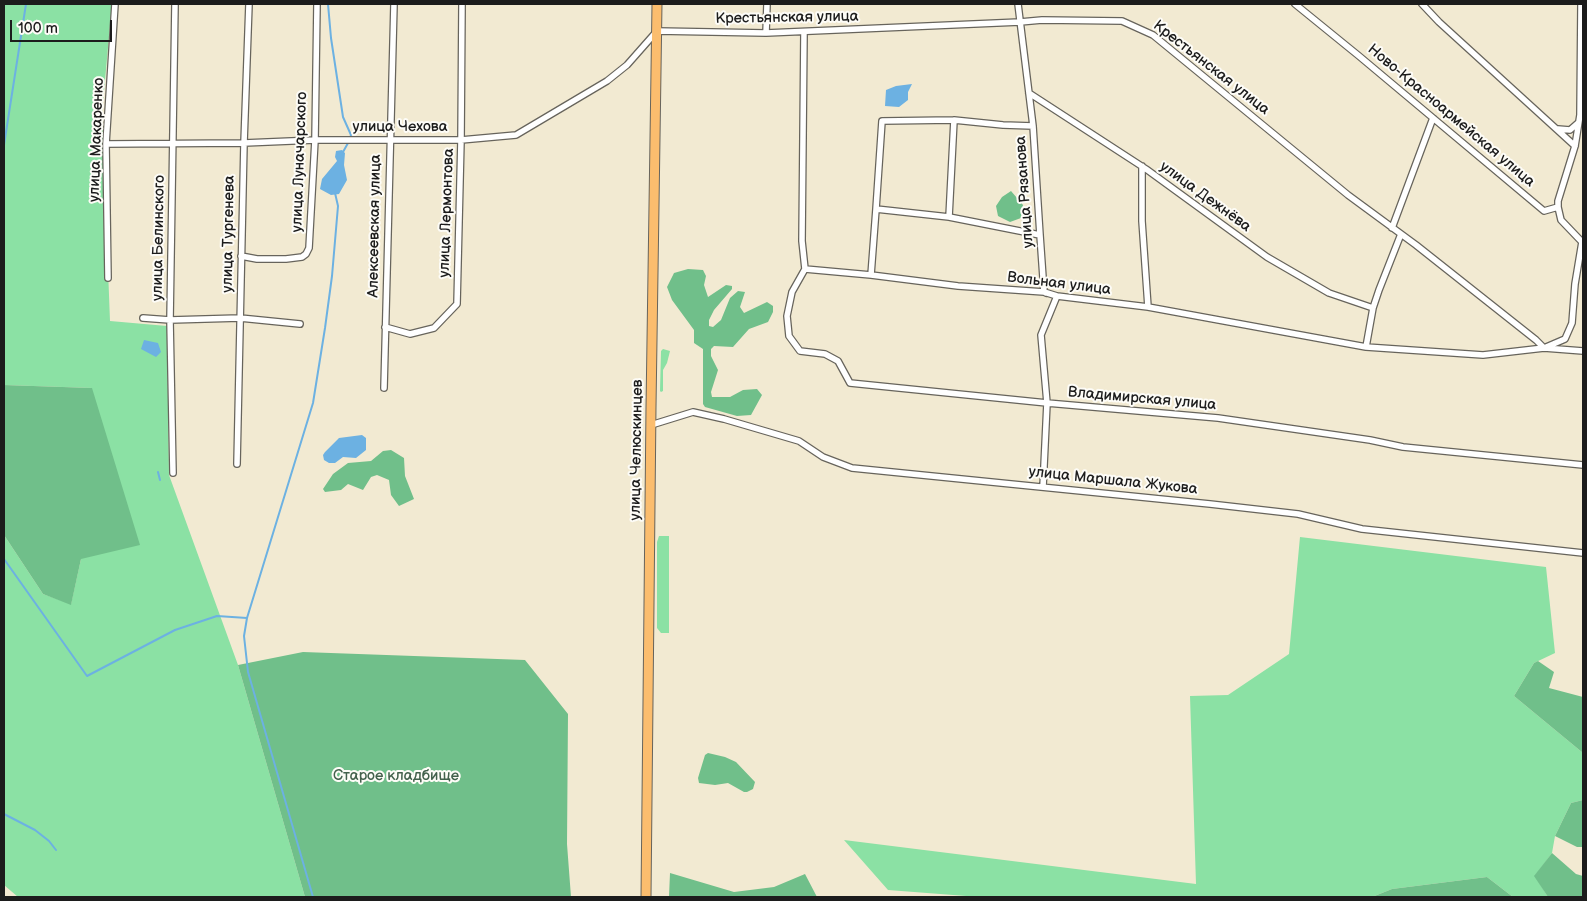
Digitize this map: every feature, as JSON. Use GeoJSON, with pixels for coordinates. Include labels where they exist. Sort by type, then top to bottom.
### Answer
{"type":"FeatureCollection","features":[{"type":"Feature","properties":{"kind":"main road","name":"улица Челюскинцев"},"geometry":{"type":"LineString","coordinates":[[646,897],[657,4]]}},
{"type":"Feature","properties":{"kind":"street","name":"улица Макаренко"},"geometry":{"type":"LineString","coordinates":[[108,278],[106,144],[115,4]]}},
{"type":"Feature","properties":{"kind":"street","name":"улица Белинского"},"geometry":{"type":"LineString","coordinates":[[173,473],[170,320],[175,4]]}},
{"type":"Feature","properties":{"kind":"street","name":"улица Тургенева"},"geometry":{"type":"LineString","coordinates":[[237,464],[249,4]]}},
{"type":"Feature","properties":{"kind":"street","name":"улица Луначарского"},"geometry":{"type":"LineString","coordinates":[[242,256],[257,259],[286,259],[302,257],[309,248],[315,140],[317,4]]}},
{"type":"Feature","properties":{"kind":"street","name":"Алексеевская улица"},"geometry":{"type":"LineString","coordinates":[[384,388],[394,4]]}},
{"type":"Feature","properties":{"kind":"street","name":"улица Лермонтова"},"geometry":{"type":"LineString","coordinates":[[385,327],[410,334],[434,328],[457,304],[462,4]]}},
{"type":"Feature","properties":{"kind":"street"},"geometry":{"type":"LineString","coordinates":[[766,34],[767,4]]}},
{"type":"Feature","properties":{"kind":"street","name":"улица Рязанова"},"geometry":{"type":"LineString","coordinates":[[1018,4],[1033,126],[1044,292]]}},
{"type":"Feature","properties":{"kind":"street","name":"Ново-Красноармейская улица"},"geometry":{"type":"LineString","coordinates":[[1295,4],[1544,211],[1558,207]]}},
{"type":"Feature","properties":{"kind":"street"},"geometry":{"type":"LineString","coordinates":[[1422,4],[1439,22],[1575,146]]}},
{"type":"Feature","properties":{"kind":"street"},"geometry":{"type":"LineString","coordinates":[[1544,348],[1565,339],[1572,323],[1574,284],[1583,242],[1561,220],[1558,207],[1558,201],[1575,146],[1578,123],[1581,4]]}},
{"type":"Feature","properties":{"kind":"street","name":"Крестьянская улица"},"geometry":{"type":"LineString","coordinates":[[657,31],[766,34],[1042,20],[1122,21],[1153,35],[1348,195],[1466,284],[1544,348]]}},
{"type":"Feature","properties":{"kind":"street","name":"улица Чехова"},"geometry":{"type":"LineString","coordinates":[[106,144],[244,143],[315,140],[461,140],[516,135],[607,81],[627,65],[657,31]]}},
{"type":"Feature","properties":{"kind":"street"},"geometry":{"type":"LineString","coordinates":[[804,32],[802,241],[805,269]]}},
{"type":"Feature","properties":{"kind":"street","name":"улица Дежнёва"},"geometry":{"type":"LineString","coordinates":[[1029,93],[1142,166],[1267,257],[1330,293],[1373,308]]}},
{"type":"Feature","properties":{"kind":"street"},"geometry":{"type":"LineString","coordinates":[[1392,228],[1433,118]]}},
{"type":"Feature","properties":{"kind":"street"},"geometry":{"type":"LineString","coordinates":[[871,275],[882,121],[954,120],[1033,126]]}},
{"type":"Feature","properties":{"kind":"street"},"geometry":{"type":"LineString","coordinates":[[949,217],[954,120]]}},
{"type":"Feature","properties":{"kind":"street"},"geometry":{"type":"LineString","coordinates":[[1556,128],[1570,130],[1578,123]]}},
{"type":"Feature","properties":{"kind":"street"},"geometry":{"type":"LineString","coordinates":[[1142,166],[1142,221],[1148,307]]}},
{"type":"Feature","properties":{"kind":"street"},"geometry":{"type":"LineString","coordinates":[[876,209],[949,217],[1040,235]]}},
{"type":"Feature","properties":{"kind":"street"},"geometry":{"type":"LineString","coordinates":[[1366,347],[1373,308],[1386,268],[1401,234]]}},
{"type":"Feature","properties":{"kind":"street","name":"Вольная улица"},"geometry":{"type":"LineString","coordinates":[[805,269],[958,286],[1044,292]]}},
{"type":"Feature","properties":{"kind":"street","name":"Владимирская улица"},"geometry":{"type":"LineString","coordinates":[[805,269],[792,292],[788,316],[789,336],[800,351],[825,354],[838,361],[850,383],[1047,404],[1218,418],[1370,440],[1403,447],[1583,465]]}},
{"type":"Feature","properties":{"kind":"street"},"geometry":{"type":"LineString","coordinates":[[1043,487],[1047,404],[1041,335],[1058,296],[1044,292]]}},
{"type":"Feature","properties":{"kind":"street","name":"Вольная улица"},"geometry":{"type":"LineString","coordinates":[[1058,296],[1148,307],[1366,347],[1483,355],[1544,348]]}},
{"type":"Feature","properties":{"kind":"street"},"geometry":{"type":"LineString","coordinates":[[143,318],[170,320],[240,318],[300,324]]}},
{"type":"Feature","properties":{"kind":"street"},"geometry":{"type":"LineString","coordinates":[[1544,348],[1583,351]]}},
{"type":"Feature","properties":{"kind":"street","name":"улица Маршала Жукова"},"geometry":{"type":"LineString","coordinates":[[651,426],[693,412],[799,441],[823,457],[852,468],[1298,514],[1362,529],[1583,553]]}},
{"type":"Feature","properties":{"kind":"green space"},"geometry":{"type":"Polygon","coordinates":[[[4,4],[112,4],[102,113],[110,321],[167,326],[169,475],[238,665],[305,897],[18,897],[4,885],[4,535],[43,594],[71,604],[81,559],[92,388],[4,385],[4,4]]]}},
{"type":"Feature","properties":{"kind":"green space"},"geometry":{"type":"Polygon","coordinates":[[[1011,191],[1023,205],[1021,218],[1010,222],[998,216],[996,206],[1002,197],[1011,191]]]}},
{"type":"Feature","properties":{"kind":"green space"},"geometry":{"type":"Polygon","coordinates":[[[688,269],[703,270],[706,276],[704,285],[708,297],[726,285],[732,286],[732,289],[714,310],[709,320],[709,326],[713,327],[721,320],[730,298],[738,291],[745,292],[740,307],[744,313],[767,302],[773,306],[773,312],[768,322],[749,329],[733,347],[714,346],[711,349],[711,356],[718,370],[711,392],[712,397],[730,397],[743,390],[757,389],[762,395],[751,415],[737,416],[705,407],[703,404],[703,349],[694,343],[694,330],[672,300],[667,287],[674,273],[688,269]]]}},
{"type":"Feature","properties":{"kind":"green space"},"geometry":{"type":"Polygon","coordinates":[[[663,349],[670,351],[663,370],[663,391],[661,392],[661,351],[663,349]]]}},
{"type":"Feature","properties":{"kind":"green space"},"geometry":{"type":"Polygon","coordinates":[[[4,385],[92,388],[140,545],[81,559],[71,605],[43,594],[4,535],[4,385]]]}},
{"type":"Feature","properties":{"kind":"green space"},"geometry":{"type":"Polygon","coordinates":[[[391,450],[404,458],[405,476],[414,499],[399,506],[391,495],[389,480],[377,475],[371,477],[363,490],[348,484],[341,490],[325,492],[323,489],[333,474],[348,463],[371,461],[383,451],[391,450]]]}},
{"type":"Feature","properties":{"kind":"green space"},"geometry":{"type":"Polygon","coordinates":[[[659,536],[669,536],[669,633],[661,633],[657,628],[657,542],[659,536]]]}},
{"type":"Feature","properties":{"kind":"green space"},"geometry":{"type":"Polygon","coordinates":[[[1300,537],[1546,567],[1555,653],[1534,663],[1514,696],[1583,753],[1583,800],[1571,803],[1555,836],[1552,853],[1535,876],[1548,897],[1513,897],[1487,877],[1392,889],[1372,897],[979,897],[888,890],[844,840],[1196,884],[1190,696],[1228,695],[1289,654],[1300,537]]]}},
{"type":"Feature","properties":{"kind":"green space","name":"Старое кладбище"},"geometry":{"type":"Polygon","coordinates":[[[303,652],[525,660],[568,714],[567,844],[571,897],[305,897],[238,665],[303,652]]]}},
{"type":"Feature","properties":{"kind":"green space"},"geometry":{"type":"Polygon","coordinates":[[[1538,661],[1554,672],[1549,688],[1583,697],[1583,753],[1514,696],[1534,663],[1538,661]]]}},
{"type":"Feature","properties":{"kind":"green space"},"geometry":{"type":"Polygon","coordinates":[[[708,753],[736,762],[755,782],[753,789],[744,792],[728,783],[715,785],[699,783],[698,778],[705,755],[708,753]]]}},
{"type":"Feature","properties":{"kind":"green space"},"geometry":{"type":"Polygon","coordinates":[[[1583,800],[1583,847],[1577,847],[1555,836],[1571,803],[1583,800]]]}},
{"type":"Feature","properties":{"kind":"green space"},"geometry":{"type":"Polygon","coordinates":[[[1552,853],[1576,874],[1583,876],[1583,897],[1548,897],[1534,876],[1552,853]]]}},
{"type":"Feature","properties":{"kind":"green space"},"geometry":{"type":"Polygon","coordinates":[[[670,873],[734,892],[774,887],[805,874],[817,897],[669,897],[670,873]]]}},
{"type":"Feature","properties":{"kind":"green space"},"geometry":{"type":"Polygon","coordinates":[[[1487,877],[1513,897],[1372,897],[1392,889],[1487,877]]]}},
{"type":"Feature","properties":{"kind":"water"},"geometry":{"type":"Polygon","coordinates":[[[912,84],[908,92],[908,100],[899,107],[885,106],[886,90],[896,86],[912,84]]]}},
{"type":"Feature","properties":{"kind":"water"},"geometry":{"type":"Polygon","coordinates":[[[342,150],[345,153],[344,165],[347,180],[339,194],[331,195],[320,189],[322,179],[337,161],[335,157],[336,151],[342,150]]]}},
{"type":"Feature","properties":{"kind":"water"},"geometry":{"type":"Polygon","coordinates":[[[144,340],[158,343],[161,352],[156,357],[141,349],[144,340]]]}},
{"type":"Feature","properties":{"kind":"water"},"geometry":{"type":"Polygon","coordinates":[[[362,435],[366,438],[366,450],[356,458],[343,457],[335,463],[329,463],[324,460],[323,455],[325,452],[339,438],[362,435]]]}},
{"type":"Feature","properties":{"kind":"waterway"},"geometry":{"type":"LineString","coordinates":[[4,145],[26,4]]}},
{"type":"Feature","properties":{"kind":"waterway"},"geometry":{"type":"LineString","coordinates":[[328,4],[331,38],[343,117],[351,135],[350,138]]}},
{"type":"Feature","properties":{"kind":"waterway"},"geometry":{"type":"LineString","coordinates":[[343,152],[348,143]]}},
{"type":"Feature","properties":{"kind":"waterway"},"geometry":{"type":"LineString","coordinates":[[313,897],[248,672],[244,636],[247,618],[313,403],[332,276],[338,206],[335,193]]}},
{"type":"Feature","properties":{"kind":"waterway"},"geometry":{"type":"LineString","coordinates":[[158,472],[160,480]]}},
{"type":"Feature","properties":{"kind":"waterway"},"geometry":{"type":"LineString","coordinates":[[4,559],[87,676],[175,630],[217,616],[247,618]]}},
{"type":"Feature","properties":{"kind":"waterway"},"geometry":{"type":"LineString","coordinates":[[4,814],[35,830],[49,841],[56,850]]}}]}
